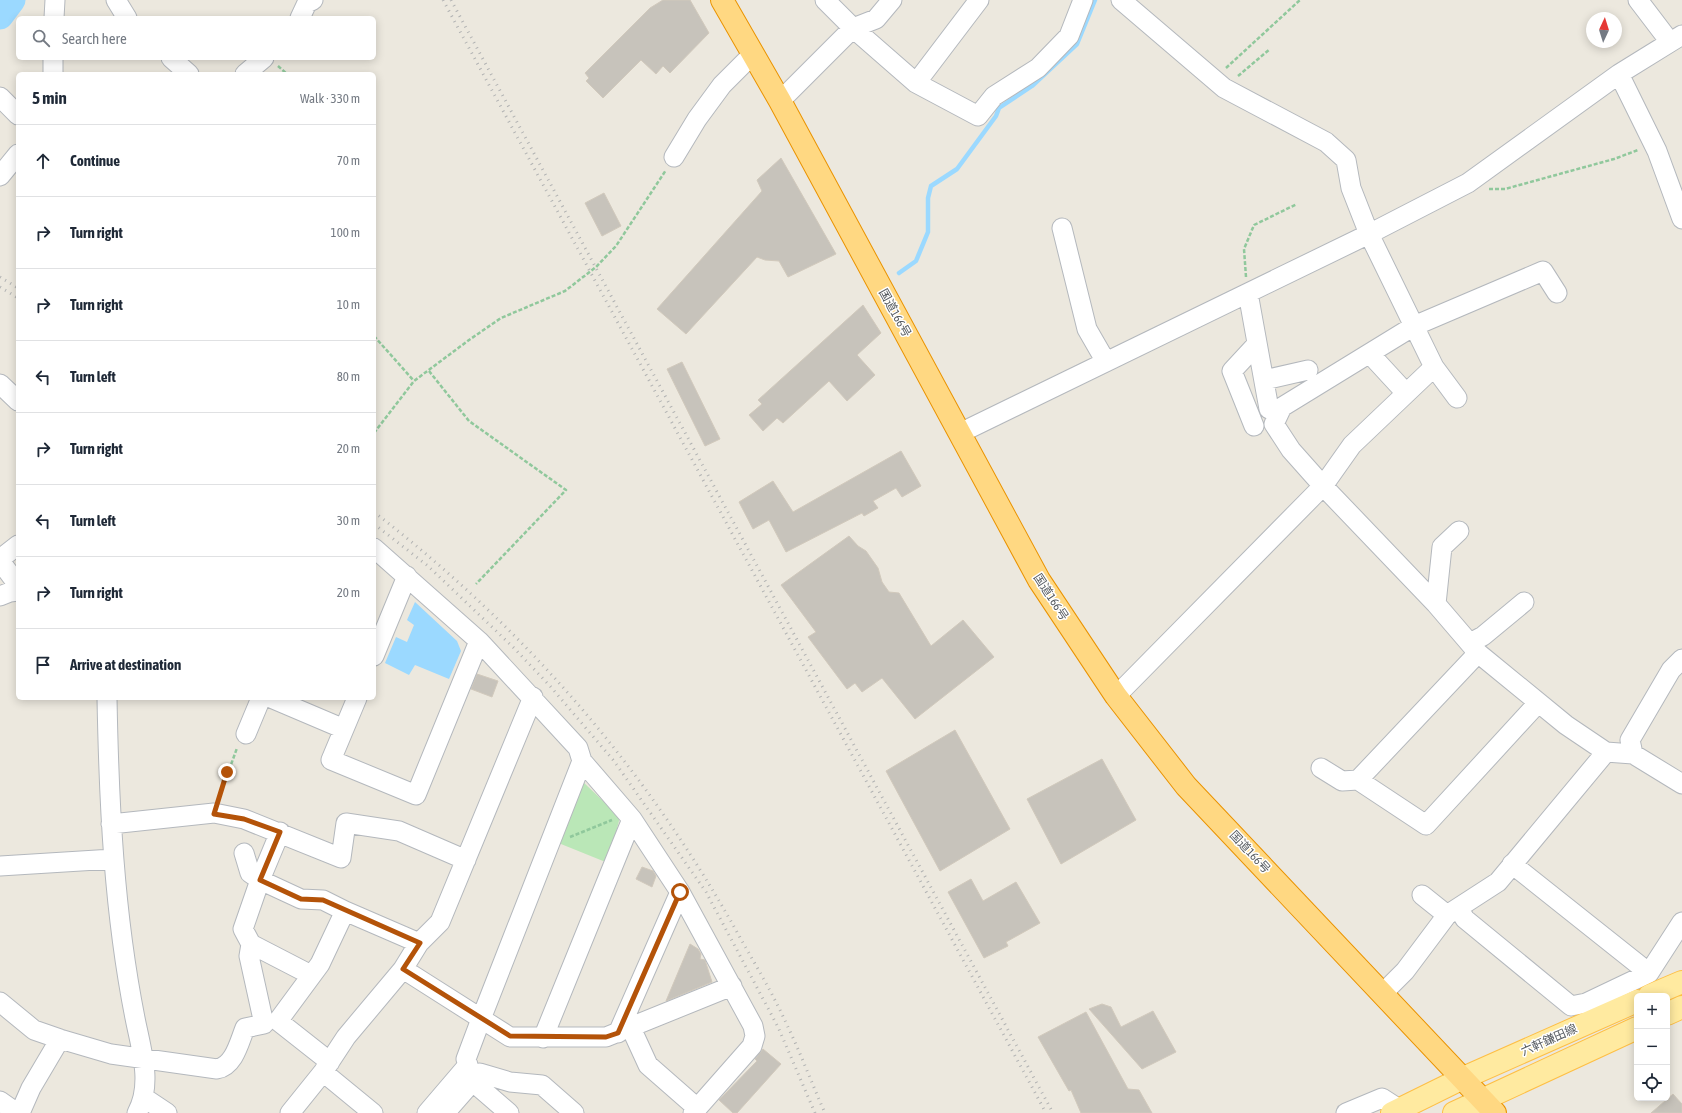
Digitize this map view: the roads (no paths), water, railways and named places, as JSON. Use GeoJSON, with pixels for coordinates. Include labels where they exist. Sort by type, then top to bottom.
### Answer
{"type":"FeatureCollection","features":[{"type":"Feature","properties":{"kind":"highway","name":"国道166号"},"geometry":{"type":"LineString","coordinates":[[722,0],[780,102],[1039,580],[1116,696],[1186,786],[1489,1106]]}},
{"type":"Feature","properties":{"kind":"main road"},"geometry":{"type":"LineString","coordinates":[[1656,993],[1682,982]]}},
{"type":"Feature","properties":{"kind":"main road","name":"六軒鎌田線"},"geometry":{"type":"LineString","coordinates":[[1396,1111],[1461,1078],[1634,1002]]}},
{"type":"Feature","properties":{"kind":"main road"},"geometry":{"type":"LineString","coordinates":[[1670,1013],[1682,1007]]}},
{"type":"Feature","properties":{"kind":"main road"},"geometry":{"type":"LineString","coordinates":[[1454,1113],[1489,1106],[1635,1029]]}},
{"type":"Feature","properties":{"kind":"street"},"geometry":{"type":"LineString","coordinates":[[54,16],[55,0]]}},
{"type":"Feature","properties":{"kind":"street"},"geometry":{"type":"LineString","coordinates":[[116,0],[126,16]]}},
{"type":"Feature","properties":{"kind":"street"},"geometry":{"type":"LineString","coordinates":[[825,0],[853,28],[916,83],[978,116],[994,96],[1038,68],[1069,36],[1083,0]]}},
{"type":"Feature","properties":{"kind":"street"},"geometry":{"type":"LineString","coordinates":[[780,102],[853,28],[876,19],[892,0]]}},
{"type":"Feature","properties":{"kind":"street"},"geometry":{"type":"LineString","coordinates":[[916,83],[980,0]]}},
{"type":"Feature","properties":{"kind":"street"},"geometry":{"type":"LineString","coordinates":[[1121,0],[1217,83],[1326,142],[1346,160],[1351,188],[1369,234],[1434,367],[1458,398]]}},
{"type":"Feature","properties":{"kind":"street"},"geometry":{"type":"LineString","coordinates":[[960,433],[1369,234],[1468,183],[1619,74],[1676,38],[1638,0]]}},
{"type":"Feature","properties":{"kind":"street"},"geometry":{"type":"LineString","coordinates":[[674,157],[697,119],[722,85],[752,55]]}},
{"type":"Feature","properties":{"kind":"street"},"geometry":{"type":"LineString","coordinates":[[52,60],[53,72]]}},
{"type":"Feature","properties":{"kind":"street"},"geometry":{"type":"LineString","coordinates":[[172,60],[187,72]]}},
{"type":"Feature","properties":{"kind":"street"},"geometry":{"type":"LineString","coordinates":[[247,72],[262,60]]}},
{"type":"Feature","properties":{"kind":"street"},"geometry":{"type":"LineString","coordinates":[[1619,74],[1653,144],[1682,219]]}},
{"type":"Feature","properties":{"kind":"street"},"geometry":{"type":"LineString","coordinates":[[0,97],[16,113]]}},
{"type":"Feature","properties":{"kind":"street"},"geometry":{"type":"LineString","coordinates":[[0,176],[16,156]]}},
{"type":"Feature","properties":{"kind":"street"},"geometry":{"type":"LineString","coordinates":[[1062,228],[1087,329],[1106,362]]}},
{"type":"Feature","properties":{"kind":"street"},"geometry":{"type":"LineString","coordinates":[[1557,294],[1542,271],[1414,326],[1282,407],[1274,424],[1291,450],[1323,486],[1436,604],[1474,648],[1538,703],[1566,725],[1606,752],[1633,754],[1682,784]]}},
{"type":"Feature","properties":{"kind":"street"},"geometry":{"type":"LineString","coordinates":[[1248,293],[1269,409]]}},
{"type":"Feature","properties":{"kind":"street"},"geometry":{"type":"LineString","coordinates":[[1254,426],[1232,371],[1257,344]]}},
{"type":"Feature","properties":{"kind":"street"},"geometry":{"type":"LineString","coordinates":[[1370,354],[1405,392]]}},
{"type":"Feature","properties":{"kind":"street"},"geometry":{"type":"LineString","coordinates":[[1116,696],[1323,486],[1352,445],[1405,392],[1434,367]]}},
{"type":"Feature","properties":{"kind":"street"},"geometry":{"type":"LineString","coordinates":[[1264,380],[1308,370]]}},
{"type":"Feature","properties":{"kind":"street"},"geometry":{"type":"LineString","coordinates":[[0,384],[16,399]]}},
{"type":"Feature","properties":{"kind":"street"},"geometry":{"type":"LineString","coordinates":[[1436,604],[1442,547],[1459,531]]}},
{"type":"Feature","properties":{"kind":"street"},"geometry":{"type":"LineString","coordinates":[[16,547],[0,560],[16,582]]}},
{"type":"Feature","properties":{"kind":"street"},"geometry":{"type":"LineString","coordinates":[[376,550],[479,641],[533,697],[578,748],[582,761],[632,819],[680,892],[753,1026],[755,1036],[752,1046],[695,1111],[648,1065],[625,1031]]}},
{"type":"Feature","properties":{"kind":"street"},"geometry":{"type":"LineString","coordinates":[[376,651],[407,576]]}},
{"type":"Feature","properties":{"kind":"street"},"geometry":{"type":"LineString","coordinates":[[0,596],[16,591]]}},
{"type":"Feature","properties":{"kind":"street"},"geometry":{"type":"LineString","coordinates":[[1358,780],[1483,636],[1524,602]]}},
{"type":"Feature","properties":{"kind":"street"},"geometry":{"type":"LineString","coordinates":[[356,700],[332,760],[416,795],[479,641]]}},
{"type":"Feature","properties":{"kind":"street"},"geometry":{"type":"LineString","coordinates":[[1633,754],[1630,740],[1671,670],[1682,659]]}},
{"type":"Feature","properties":{"kind":"street"},"geometry":{"type":"LineString","coordinates":[[290,1113],[326,1067],[346,1037],[394,977],[403,969],[420,943],[440,922],[533,697]]}},
{"type":"Feature","properties":{"kind":"street"},"geometry":{"type":"LineString","coordinates":[[107,700],[111,824],[120,931],[129,989],[144,1059],[140,1105],[167,1113]]}},
{"type":"Feature","properties":{"kind":"street"},"geometry":{"type":"LineString","coordinates":[[246,734],[260,700]]}},
{"type":"Feature","properties":{"kind":"street"},"geometry":{"type":"LineString","coordinates":[[276,700],[344,729]]}},
{"type":"Feature","properties":{"kind":"street"},"geometry":{"type":"LineString","coordinates":[[1321,768],[1342,781],[1358,780],[1426,825],[1538,703]]}},
{"type":"Feature","properties":{"kind":"street"},"geometry":{"type":"LineString","coordinates":[[1383,993],[1405,971],[1452,912],[1498,882],[1606,752]]}},
{"type":"Feature","properties":{"kind":"street"},"geometry":{"type":"LineString","coordinates":[[427,1113],[468,1065],[466,1059],[481,1019],[582,761]]}},
{"type":"Feature","properties":{"kind":"street"},"geometry":{"type":"LineString","coordinates":[[111,824],[214,814],[244,819],[280,832],[341,858],[346,823],[399,831],[466,860]]}},
{"type":"Feature","properties":{"kind":"street"},"geometry":{"type":"LineString","coordinates":[[543,1038],[632,819]]}},
{"type":"Feature","properties":{"kind":"street"},"geometry":{"type":"LineString","coordinates":[[280,832],[260,880],[243,929],[251,944],[311,975]]}},
{"type":"Feature","properties":{"kind":"street"},"geometry":{"type":"LineString","coordinates":[[244,853],[250,873],[260,880],[301,899],[323,900],[420,943]]}},
{"type":"Feature","properties":{"kind":"street"},"geometry":{"type":"LineString","coordinates":[[0,866],[113,859]]}},
{"type":"Feature","properties":{"kind":"street"},"geometry":{"type":"LineString","coordinates":[[1512,864],[1649,973]]}},
{"type":"Feature","properties":{"kind":"street"},"geometry":{"type":"LineString","coordinates":[[625,1031],[680,892]]}},
{"type":"Feature","properties":{"kind":"street"},"geometry":{"type":"LineString","coordinates":[[1422,895],[1465,919],[1571,1006],[1586,1003],[1649,973],[1682,922]]}},
{"type":"Feature","properties":{"kind":"street"},"geometry":{"type":"LineString","coordinates":[[345,911],[320,964],[278,1020],[373,1113]]}},
{"type":"Feature","properties":{"kind":"street"},"geometry":{"type":"LineString","coordinates":[[0,1002],[34,1030],[60,1039],[112,1054],[217,1069],[224,1067],[230,1062],[245,1028],[264,1024],[249,956],[251,944]]}},
{"type":"Feature","properties":{"kind":"street"},"geometry":{"type":"LineString","coordinates":[[403,969],[510,1036],[543,1038],[606,1037],[625,1031],[732,986]]}},
{"type":"Feature","properties":{"kind":"street"},"geometry":{"type":"LineString","coordinates":[[0,1101],[19,1113],[31,1088],[60,1039]]}},
{"type":"Feature","properties":{"kind":"street"},"geometry":{"type":"LineString","coordinates":[[445,1113],[480,1073],[510,1082],[542,1085],[574,1113]]}},
{"type":"Feature","properties":{"kind":"street"},"geometry":{"type":"LineString","coordinates":[[472,1081],[508,1113]]}},
{"type":"Feature","properties":{"kind":"street"},"geometry":{"type":"LineString","coordinates":[[1346,1113],[1382,1098],[1396,1111]]}},
{"type":"Feature","properties":{"kind":"water"},"geometry":{"type":"Polygon","coordinates":[[[415,602],[457,641],[461,651],[449,679],[415,665],[409,675],[385,663],[396,637],[407,642],[414,625],[407,620],[415,602]]]}},
{"type":"Feature","properties":{"kind":"waterway"},"geometry":{"type":"LineString","coordinates":[[0,16],[12,0]]}},
{"type":"Feature","properties":{"kind":"waterway"},"geometry":{"type":"LineString","coordinates":[[899,273],[916,261],[928,232],[928,198],[931,186],[957,169],[996,116],[999,108],[1032,86],[1077,44],[1095,0]]}},
{"type":"Feature","properties":{"kind":"railway"},"geometry":{"type":"LineString","coordinates":[[443,0],[1046,1113]]}},
{"type":"Feature","properties":{"kind":"railway"},"geometry":{"type":"LineString","coordinates":[[451,0],[1053,1113]]}},
{"type":"Feature","properties":{"kind":"railway"},"geometry":{"type":"LineString","coordinates":[[0,277],[16,287]]}},
{"type":"Feature","properties":{"kind":"railway"},"geometry":{"type":"LineString","coordinates":[[0,287],[16,297]]}},
{"type":"Feature","properties":{"kind":"railway"},"geometry":{"type":"LineString","coordinates":[[376,514],[430,557],[483,605],[533,655],[580,707],[625,762],[667,819],[706,879],[754,962],[782,1014],[825,1113]]}},
{"type":"Feature","properties":{"kind":"railway"},"geometry":{"type":"LineString","coordinates":[[376,526],[428,566],[514,648],[550,686],[614,761],[706,892],[778,1027],[815,1113]]}}]}
